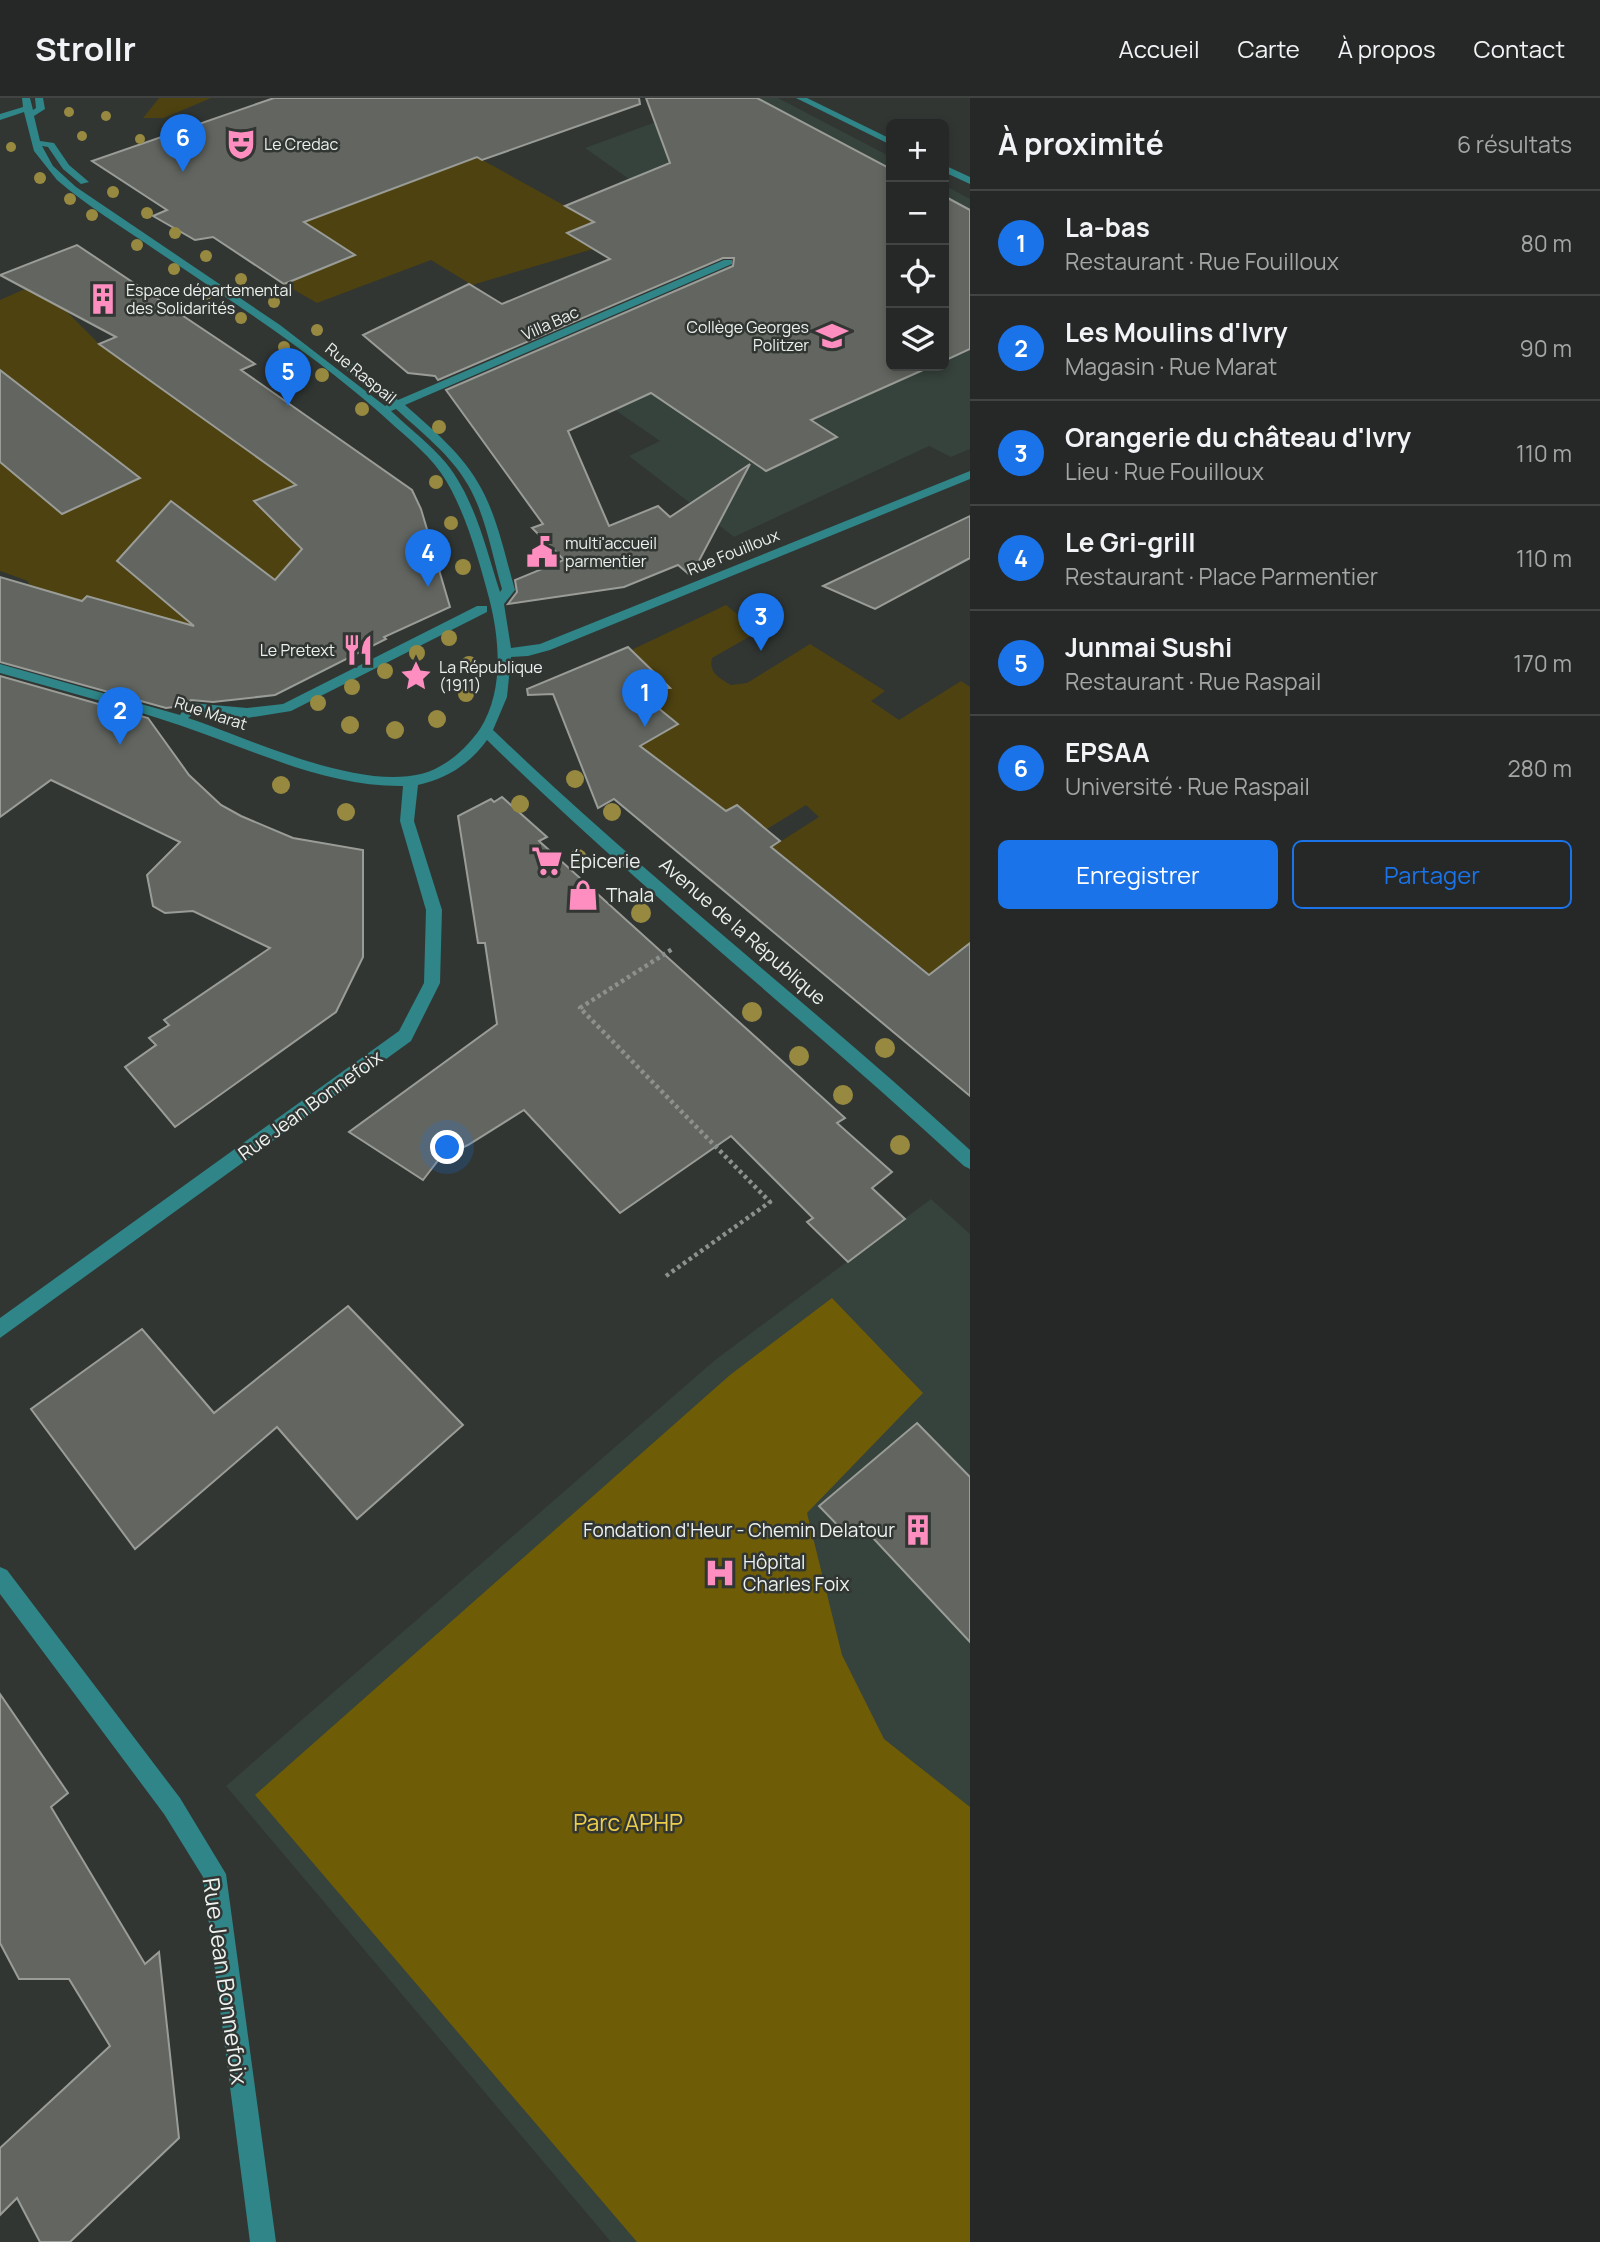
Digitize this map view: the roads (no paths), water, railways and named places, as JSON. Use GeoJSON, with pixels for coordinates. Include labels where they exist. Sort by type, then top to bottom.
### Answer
{"type":"FeatureCollection","features":[{"type":"Feature","properties":{"kind":"street"},"geometry":{"type":"LineString","coordinates":[[0,117],[28,107],[41,109],[39,98]]}},
{"type":"Feature","properties":{"kind":"street"},"geometry":{"type":"LineString","coordinates":[[800,98],[886,140]]}},
{"type":"Feature","properties":{"kind":"street","name":"Rue Raspail"},"geometry":{"type":"LineString","coordinates":[[28,107],[41,155],[53,171],[90,200],[337,372],[384,410],[439,463],[455,484],[498,602],[507,653]]}},
{"type":"Feature","properties":{"kind":"street"},"geometry":{"type":"LineString","coordinates":[[37,143],[51,145],[66,167],[90,186],[370,382],[460,464],[474,486],[509,590],[498,602]]}},
{"type":"Feature","properties":{"kind":"street"},"geometry":{"type":"LineString","coordinates":[[949,170],[970,181]]}},
{"type":"Feature","properties":{"kind":"street","name":"Villa Bac"},"geometry":{"type":"LineString","coordinates":[[384,410],[728,262]]}},
{"type":"Feature","properties":{"kind":"street","name":"Rue Fouilloux"},"geometry":{"type":"LineString","coordinates":[[507,653],[528,652],[545,647],[970,475]]}},
{"type":"Feature","properties":{"kind":"street"},"geometry":{"type":"LineString","coordinates":[[186,714],[191,708],[247,713],[286,709],[482,609]]}},
{"type":"Feature","properties":{"kind":"street"},"geometry":{"type":"LineString","coordinates":[[411,782],[451,765],[468,753],[487,732],[497,709],[507,653]]}},
{"type":"Feature","properties":{"kind":"street","name":"Rue Marat"},"geometry":{"type":"LineString","coordinates":[[0,668],[180,721],[338,773],[369,781],[411,782]]}},
{"type":"Feature","properties":{"kind":"street","name":"Avenue de la République"},"geometry":{"type":"LineString","coordinates":[[487,732],[542,786],[870,1069],[970,1161]]}},
{"type":"Feature","properties":{"kind":"street","name":"Rue Jean Bonnefoix"},"geometry":{"type":"LineString","coordinates":[[0,1329],[405,1036],[432,983],[434,910],[407,821],[411,782]]}},
{"type":"Feature","properties":{"kind":"street","name":"Rue Jean Bonnefoix"},"geometry":{"type":"LineString","coordinates":[[0,1577],[172,1806],[214,1874],[263,2242]]}},
{"type":"Feature","properties":{"kind":"place","name":"Le Credac"},"geometry":{"type":"Point","coordinates":[241,144]}},
{"type":"Feature","properties":{"kind":"place","name":"EPSAA"},"geometry":{"type":"Point","coordinates":[183,172]}},
{"type":"Feature","properties":{"kind":"place","name":"Espace départemental des Solidarités"},"geometry":{"type":"Point","coordinates":[103,299]}},
{"type":"Feature","properties":{"kind":"place","name":"Collège Georges Politzer"},"geometry":{"type":"Point","coordinates":[832,336]}},
{"type":"Feature","properties":{"kind":"place","name":"Junmai Sushi"},"geometry":{"type":"Point","coordinates":[288,406]}},
{"type":"Feature","properties":{"kind":"place","name":"multi'accueil parmentier"},"geometry":{"type":"Point","coordinates":[542,552]}},
{"type":"Feature","properties":{"kind":"place","name":"Le Gri-grill"},"geometry":{"type":"Point","coordinates":[428,587]}},
{"type":"Feature","properties":{"kind":"place","name":"Le Pretext"},"geometry":{"type":"Point","coordinates":[358,650]}},
{"type":"Feature","properties":{"kind":"place","name":"Orangerie du château d'Ivry"},"geometry":{"type":"Point","coordinates":[761,651]}},
{"type":"Feature","properties":{"kind":"place","name":"La République (1911)"},"geometry":{"type":"Point","coordinates":[416,676]}},
{"type":"Feature","properties":{"kind":"place","name":"La-bas"},"geometry":{"type":"Point","coordinates":[645,727]}},
{"type":"Feature","properties":{"kind":"place","name":"Les Moulins d'Ivry"},"geometry":{"type":"Point","coordinates":[120,745]}},
{"type":"Feature","properties":{"kind":"place","name":"Épicerie"},"geometry":{"type":"Point","coordinates":[547,861]}},
{"type":"Feature","properties":{"kind":"place","name":"Thala"},"geometry":{"type":"Point","coordinates":[583,895]}},
{"type":"Feature","properties":{"kind":"place","name":"Fondation d'Heur - Chemin Delatour"},"geometry":{"type":"Point","coordinates":[918,1530]}},
{"type":"Feature","properties":{"kind":"place","name":"Hôpital Charles Foix"},"geometry":{"type":"Point","coordinates":[720,1573]}},
{"type":"Feature","properties":{"kind":"park label","name":"Parc APHP"},"geometry":{"type":"Point","coordinates":[628,1822]}}]}
